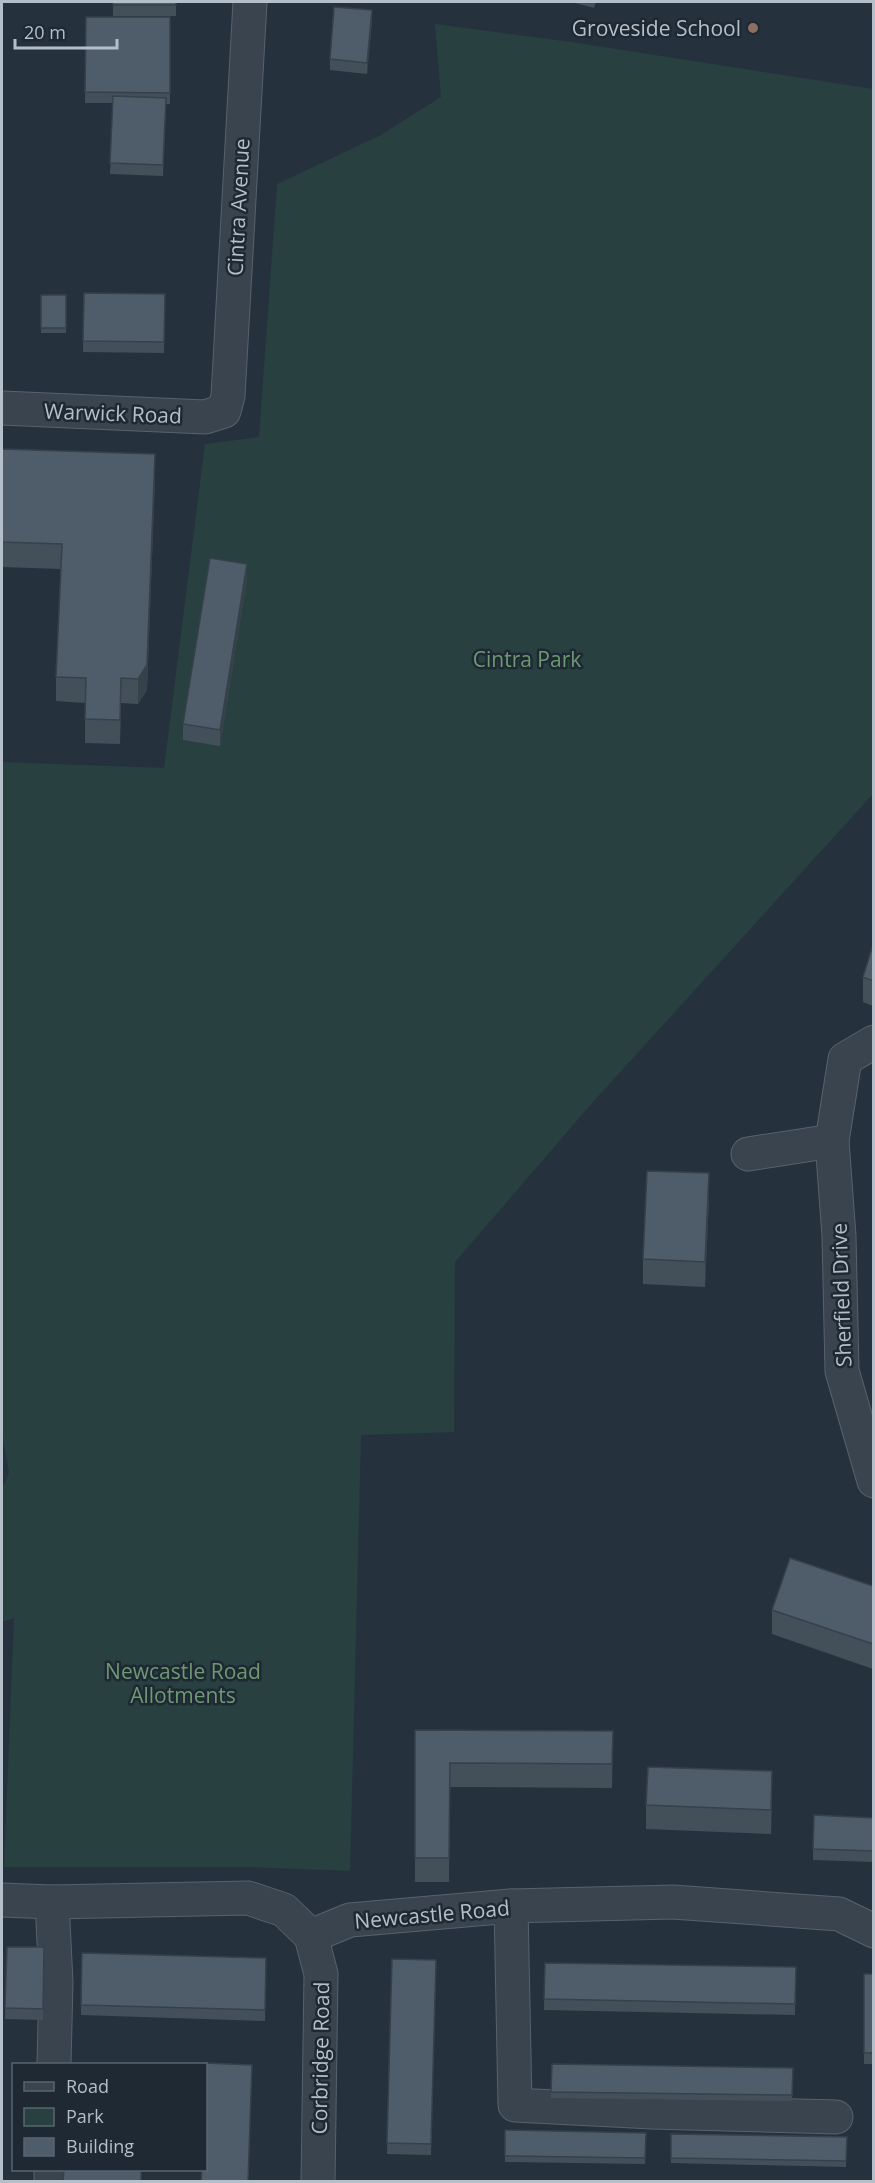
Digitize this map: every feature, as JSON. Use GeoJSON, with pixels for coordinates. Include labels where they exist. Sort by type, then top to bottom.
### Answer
{"type":"FeatureCollection","features":[{"type":"Feature","properties":{"kind":"street","name":"Cintra Avenue"},"geometry":{"type":"LineString","coordinates":[[224,411],[228,396],[250,2]]}},
{"type":"Feature","properties":{"kind":"street","name":"Warwick Road"},"geometry":{"type":"LineString","coordinates":[[2,408],[205,417],[224,411]]}},
{"type":"Feature","properties":{"kind":"street","name":"Sherfield Drive"},"geometry":{"type":"LineString","coordinates":[[873,1042],[845,1059],[832,1141],[839,1236],[842,1371],[873,1481]]}},
{"type":"Feature","properties":{"kind":"street"},"geometry":{"type":"LineString","coordinates":[[748,1154],[832,1141]]}},
{"type":"Feature","properties":{"kind":"street"},"geometry":{"type":"LineString","coordinates":[[2,1900],[52,1902],[248,1898],[284,1910],[311,1936]]}},
{"type":"Feature","properties":{"kind":"street"},"geometry":{"type":"LineString","coordinates":[[52,1902],[56,1982],[54,2063]]}},
{"type":"Feature","properties":{"kind":"street","name":"Newcastle Road"},"geometry":{"type":"LineString","coordinates":[[311,1936],[350,1920],[511,1906],[673,1902],[839,1914],[873,1931]]}},
{"type":"Feature","properties":{"kind":"street"},"geometry":{"type":"LineString","coordinates":[[511,1906],[515,2105],[652,2112],[836,2117]]}},
{"type":"Feature","properties":{"kind":"street","name":"Corbridge Road"},"geometry":{"type":"LineString","coordinates":[[311,1936],[321,1974],[318,2181]]}},
{"type":"Feature","properties":{"kind":"green space","name":"Cintra Park"},"geometry":{"type":"Polygon","coordinates":[[[435,24],[571,42],[873,89],[873,794],[593,1102],[455,1262],[454,1432],[361,1435],[350,1871],[247,1867],[4,1867],[14,1618],[2,1622],[2,1490],[9,1472],[2,1433],[2,762],[164,768],[205,444],[259,437],[277,184],[379,136],[441,97],[435,24]]]}},
{"type":"Feature","properties":{"kind":"building"},"geometry":{"type":"Polygon","coordinates":[[[113,2],[176,2],[176,5],[113,5],[113,2]]]}},
{"type":"Feature","properties":{"kind":"building"},"geometry":{"type":"Polygon","coordinates":[[[334,7],[372,10],[367,63],[330,59],[334,7]]]}},
{"type":"Feature","properties":{"kind":"building"},"geometry":{"type":"Polygon","coordinates":[[[86,17],[170,17],[170,93],[85,92],[86,17]]]}},
{"type":"Feature","properties":{"kind":"building"},"geometry":{"type":"Polygon","coordinates":[[[113,96],[166,98],[163,165],[110,163],[113,96]]]}},
{"type":"Feature","properties":{"kind":"building"},"geometry":{"type":"Polygon","coordinates":[[[84,293],[165,294],[164,342],[83,341],[84,293]]]}},
{"type":"Feature","properties":{"kind":"building"},"geometry":{"type":"Polygon","coordinates":[[[41,295],[66,295],[66,328],[41,328],[41,295]]]}},
{"type":"Feature","properties":{"kind":"building"},"geometry":{"type":"Polygon","coordinates":[[[2,449],[155,454],[147,665],[138,679],[121,678],[120,720],[85,719],[86,678],[56,677],[62,544],[2,542],[2,449]]]}},
{"type":"Feature","properties":{"kind":"building"},"geometry":{"type":"Polygon","coordinates":[[[210,558],[247,564],[220,730],[183,724],[210,558]]]}},
{"type":"Feature","properties":{"kind":"building"},"geometry":{"type":"Polygon","coordinates":[[[873,945],[873,981],[863,977],[873,945]]]}},
{"type":"Feature","properties":{"kind":"building"},"geometry":{"type":"Polygon","coordinates":[[[647,1171],[709,1173],[705,1262],[643,1259],[647,1171]]]}},
{"type":"Feature","properties":{"kind":"building"},"geometry":{"type":"Polygon","coordinates":[[[790,1558],[873,1586],[873,1644],[772,1610],[790,1558]]]}},
{"type":"Feature","properties":{"kind":"building"},"geometry":{"type":"Polygon","coordinates":[[[415,1730],[613,1731],[612,1764],[450,1763],[449,1858],[415,1858],[415,1730]]]}},
{"type":"Feature","properties":{"kind":"building"},"geometry":{"type":"Polygon","coordinates":[[[648,1767],[772,1771],[771,1810],[646,1805],[648,1767]]]}},
{"type":"Feature","properties":{"kind":"building"},"geometry":{"type":"Polygon","coordinates":[[[814,1815],[873,1818],[873,1851],[813,1849],[814,1815]]]}},
{"type":"Feature","properties":{"kind":"building"},"geometry":{"type":"Polygon","coordinates":[[[7,1947],[44,1947],[43,2009],[5,2008],[7,1947]]]}},
{"type":"Feature","properties":{"kind":"building"},"geometry":{"type":"Polygon","coordinates":[[[82,1953],[266,1958],[265,2010],[81,2005],[82,1953]]]}},
{"type":"Feature","properties":{"kind":"building"},"geometry":{"type":"Polygon","coordinates":[[[392,1959],[436,1960],[431,2144],[387,2143],[392,1959]]]}},
{"type":"Feature","properties":{"kind":"building"},"geometry":{"type":"Polygon","coordinates":[[[545,1963],[796,1967],[795,2004],[544,1999],[545,1963]]]}},
{"type":"Feature","properties":{"kind":"building"},"geometry":{"type":"Polygon","coordinates":[[[864,1974],[873,1974],[873,2053],[864,2053],[864,1974]]]}},
{"type":"Feature","properties":{"kind":"building"},"geometry":{"type":"Polygon","coordinates":[[[207,2063],[252,2065],[248,2181],[201,2181],[202,2171],[207,2171],[207,2063]]]}},
{"type":"Feature","properties":{"kind":"building"},"geometry":{"type":"Polygon","coordinates":[[[552,2064],[793,2068],[792,2095],[551,2092],[552,2064]]]}},
{"type":"Feature","properties":{"kind":"building"},"geometry":{"type":"Polygon","coordinates":[[[505,2130],[646,2133],[645,2158],[505,2156],[505,2130]]]}},
{"type":"Feature","properties":{"kind":"building"},"geometry":{"type":"Polygon","coordinates":[[[671,2134],[847,2137],[846,2161],[671,2158],[671,2134]]]}},
{"type":"Feature","properties":{"kind":"building"},"geometry":{"type":"Polygon","coordinates":[[[64,2171],[141,2171],[141,2181],[63,2181],[64,2171]]]}},
{"type":"Feature","properties":{"kind":"place","name":"Groveside School"},"geometry":{"type":"Point","coordinates":[753,28]}},
{"type":"Feature","properties":{"kind":"park label","name":"Newcastle Road Allotments"},"geometry":{"type":"Point","coordinates":[183,1683]}}]}
